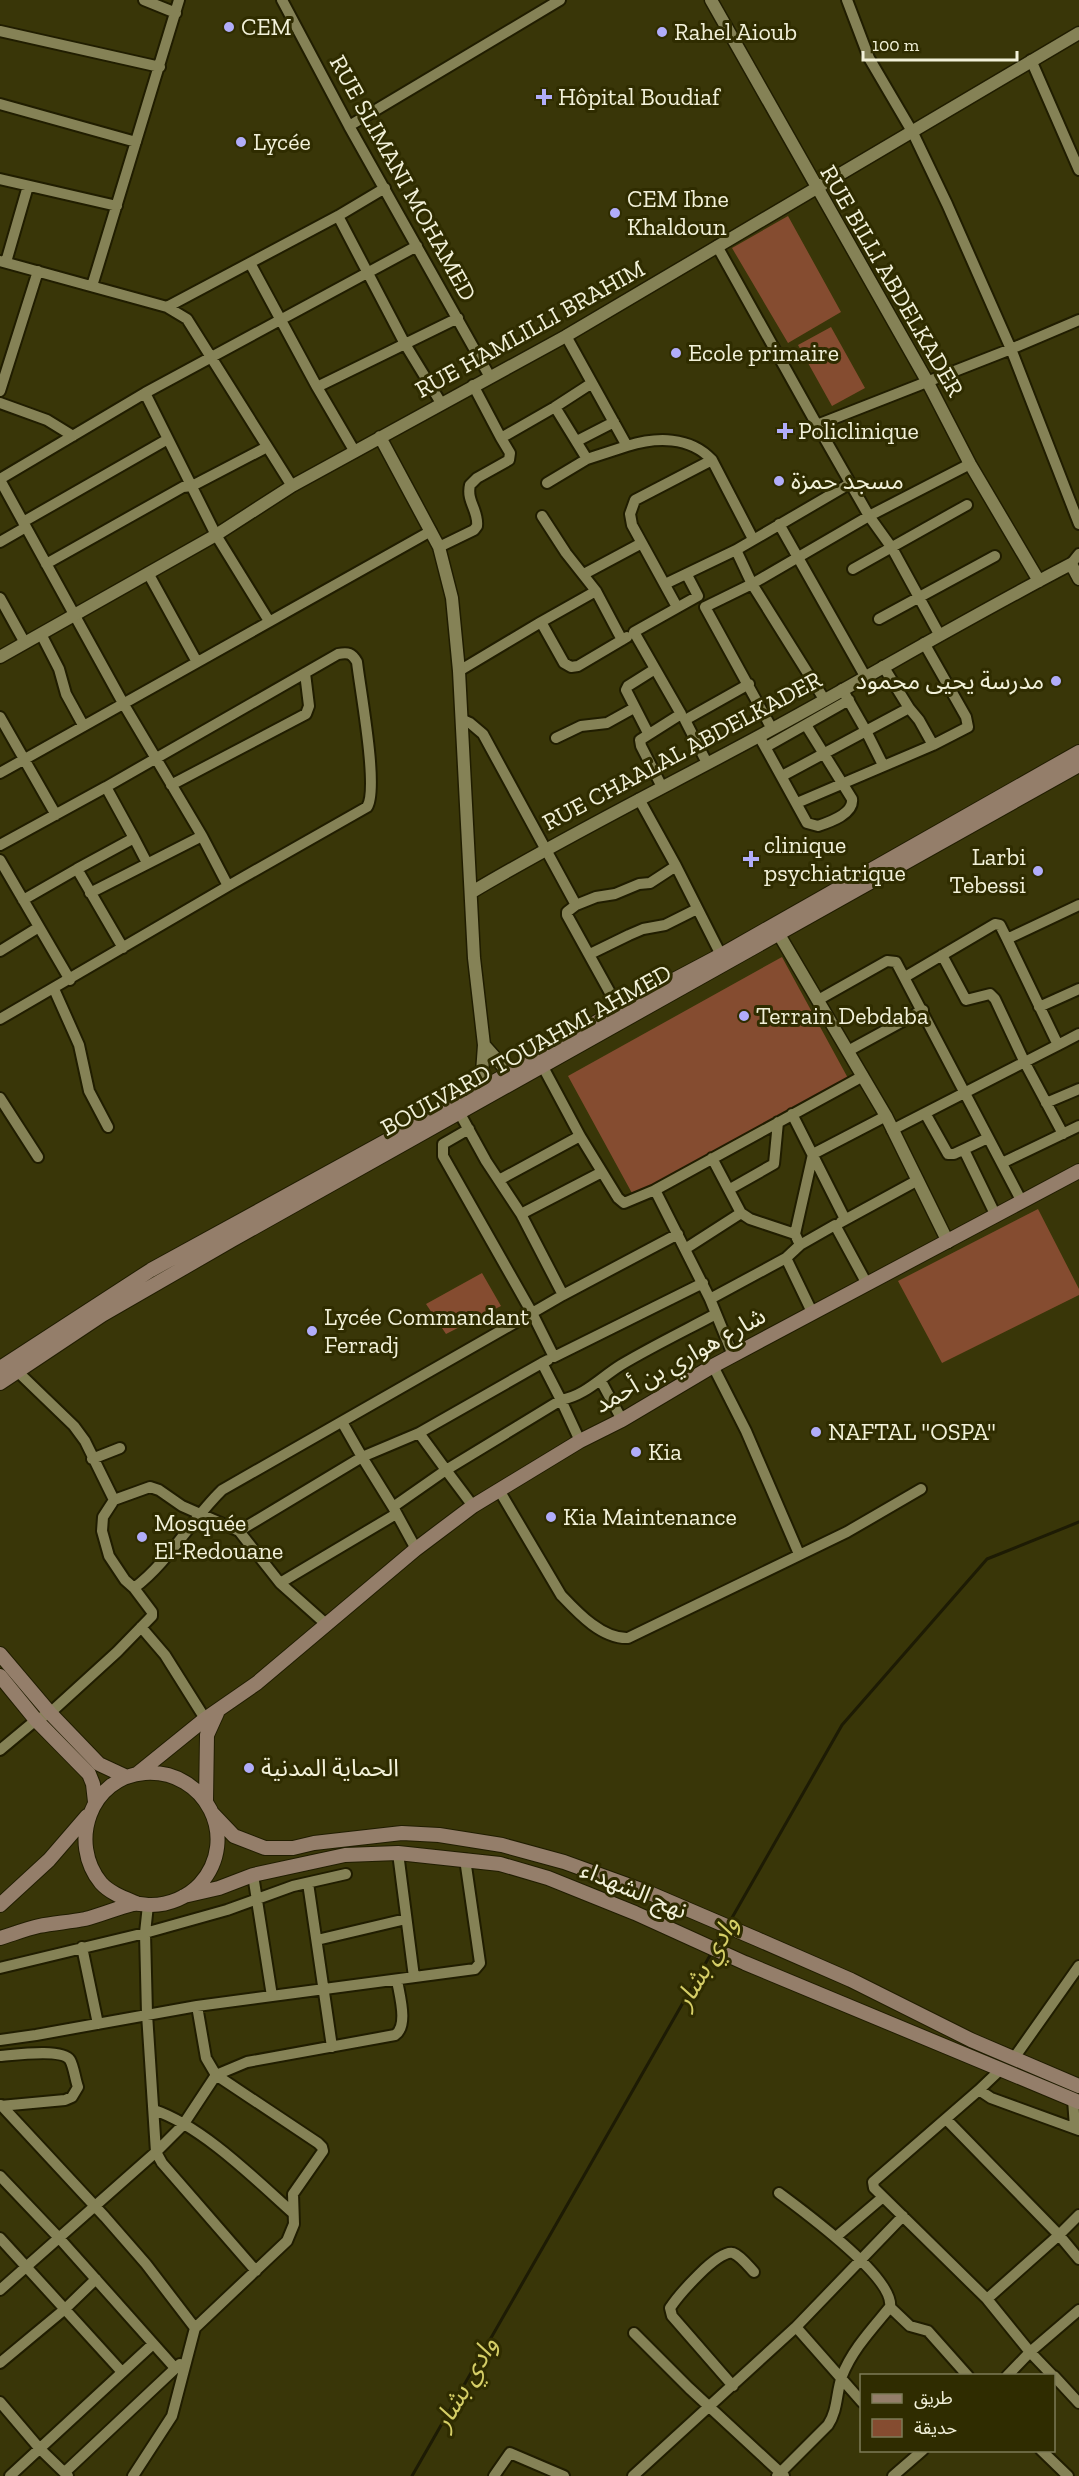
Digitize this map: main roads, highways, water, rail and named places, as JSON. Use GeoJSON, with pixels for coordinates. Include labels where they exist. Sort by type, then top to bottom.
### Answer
{"type":"FeatureCollection","features":[{"type":"Feature","properties":{"kind":"main road","name":"BOULVARD TOUAHMI AHMED"},"geometry":{"type":"LineString","coordinates":[[513,1077],[543,1067],[1079,752]]}},
{"type":"Feature","properties":{"kind":"main road","name":"BOULVARD TOUAHMI AHMED"},"geometry":{"type":"LineString","coordinates":[[4,1375],[102,1314],[169,1268],[513,1077],[619,1009],[721,955],[776,930],[1079,765]]}},
{"type":"Feature","properties":{"kind":"main road","name":"BOULVARD TOUAHMI AHMED"},"geometry":{"type":"LineString","coordinates":[[229,1234],[459,1112],[484,1092]]}},
{"type":"Feature","properties":{"kind":"main road","name":"شارع هواري بن أحمد"},"geometry":{"type":"LineString","coordinates":[[208,1723],[219,1708],[257,1683],[416,1549],[473,1506],[580,1441],[622,1420],[732,1355],[1079,1171]]}},
{"type":"Feature","properties":{"kind":"main road"},"geometry":{"type":"LineString","coordinates":[[0,1654],[50,1713],[99,1764],[132,1775],[156,1772],[176,1777],[193,1787],[209,1807]]}},
{"type":"Feature","properties":{"kind":"main road"},"geometry":{"type":"LineString","coordinates":[[0,1676],[36,1720],[89,1774],[93,1784],[92,1807],[85,1831],[85,1850],[91,1869],[103,1884],[118,1896],[142,1904]]}},
{"type":"Feature","properties":{"kind":"main road"},"geometry":{"type":"LineString","coordinates":[[0,1905],[49,1860],[110,1787],[132,1775],[208,1723]]}},
{"type":"Feature","properties":{"kind":"main road"},"geometry":{"type":"LineString","coordinates":[[0,1938],[36,1927],[83,1919],[142,1904],[161,1904],[184,1896],[199,1885],[210,1869],[216,1851],[217,1832],[209,1807],[206,1746],[208,1723]]}},
{"type":"Feature","properties":{"kind":"main road","name":"نهج الشهداء"},"geometry":{"type":"LineString","coordinates":[[209,1807],[234,1836],[265,1848],[293,1848],[314,1843],[393,1834],[440,1835],[502,1845],[564,1862],[646,1892],[757,1938],[851,1980],[971,2040],[1079,2086]]}},
{"type":"Feature","properties":{"kind":"main road","name":"نهج الشهداء"},"geometry":{"type":"LineString","coordinates":[[184,1896],[219,1888],[253,1875],[345,1855],[398,1853],[500,1864],[548,1878],[635,1913],[745,1963],[1076,2101]]}},
{"type":"Feature","properties":{"kind":"waterway","name":"وادي بشار"},"geometry":{"type":"LineString","coordinates":[[729,1923],[842,1725],[987,1559],[1079,1522]]}},
{"type":"Feature","properties":{"kind":"waterway","name":"وادي بشار"},"geometry":{"type":"LineString","coordinates":[[715,1946],[725,1928]]}},
{"type":"Feature","properties":{"kind":"waterway","name":"وادي بشار"},"geometry":{"type":"LineString","coordinates":[[412,2476],[712,1952]]}},
{"type":"Feature","properties":{"kind":"place","name":"CEM"},"geometry":{"type":"Point","coordinates":[229,27]}},
{"type":"Feature","properties":{"kind":"place","name":"Rahel Aioub"},"geometry":{"type":"Point","coordinates":[662,32]}},
{"type":"Feature","properties":{"kind":"place","name":"Hôpital Boudiaf"},"geometry":{"type":"Point","coordinates":[544,97]}},
{"type":"Feature","properties":{"kind":"place","name":"Lycée"},"geometry":{"type":"Point","coordinates":[241,142]}},
{"type":"Feature","properties":{"kind":"place","name":"CEM Ibne Khaldoun"},"geometry":{"type":"Point","coordinates":[615,213]}},
{"type":"Feature","properties":{"kind":"place","name":"Ecole primaire"},"geometry":{"type":"Point","coordinates":[676,353]}},
{"type":"Feature","properties":{"kind":"place","name":"Policlinique"},"geometry":{"type":"Point","coordinates":[785,431]}},
{"type":"Feature","properties":{"kind":"place","name":"مسجد حمزة"},"geometry":{"type":"Point","coordinates":[779,481]}},
{"type":"Feature","properties":{"kind":"place","name":"مدرسة يحيى محمود"},"geometry":{"type":"Point","coordinates":[1056,681]}},
{"type":"Feature","properties":{"kind":"place","name":"clinique psychiatrique"},"geometry":{"type":"Point","coordinates":[751,859]}},
{"type":"Feature","properties":{"kind":"place","name":"Larbi Tebessi"},"geometry":{"type":"Point","coordinates":[1038,871]}},
{"type":"Feature","properties":{"kind":"place","name":"Terrain Debdaba"},"geometry":{"type":"Point","coordinates":[744,1016]}},
{"type":"Feature","properties":{"kind":"place","name":"Lycée Commandant Ferradj"},"geometry":{"type":"Point","coordinates":[312,1331]}},
{"type":"Feature","properties":{"kind":"place","name":"NAFTAL \"OSPA\""},"geometry":{"type":"Point","coordinates":[816,1432]}},
{"type":"Feature","properties":{"kind":"place","name":"Kia"},"geometry":{"type":"Point","coordinates":[636,1452]}},
{"type":"Feature","properties":{"kind":"place","name":"Kia Maintenance"},"geometry":{"type":"Point","coordinates":[551,1517]}},
{"type":"Feature","properties":{"kind":"place","name":"Mosquée El-Redouane"},"geometry":{"type":"Point","coordinates":[142,1537]}},
{"type":"Feature","properties":{"kind":"place","name":"الحماية المدنية"},"geometry":{"type":"Point","coordinates":[249,1768]}}]}
